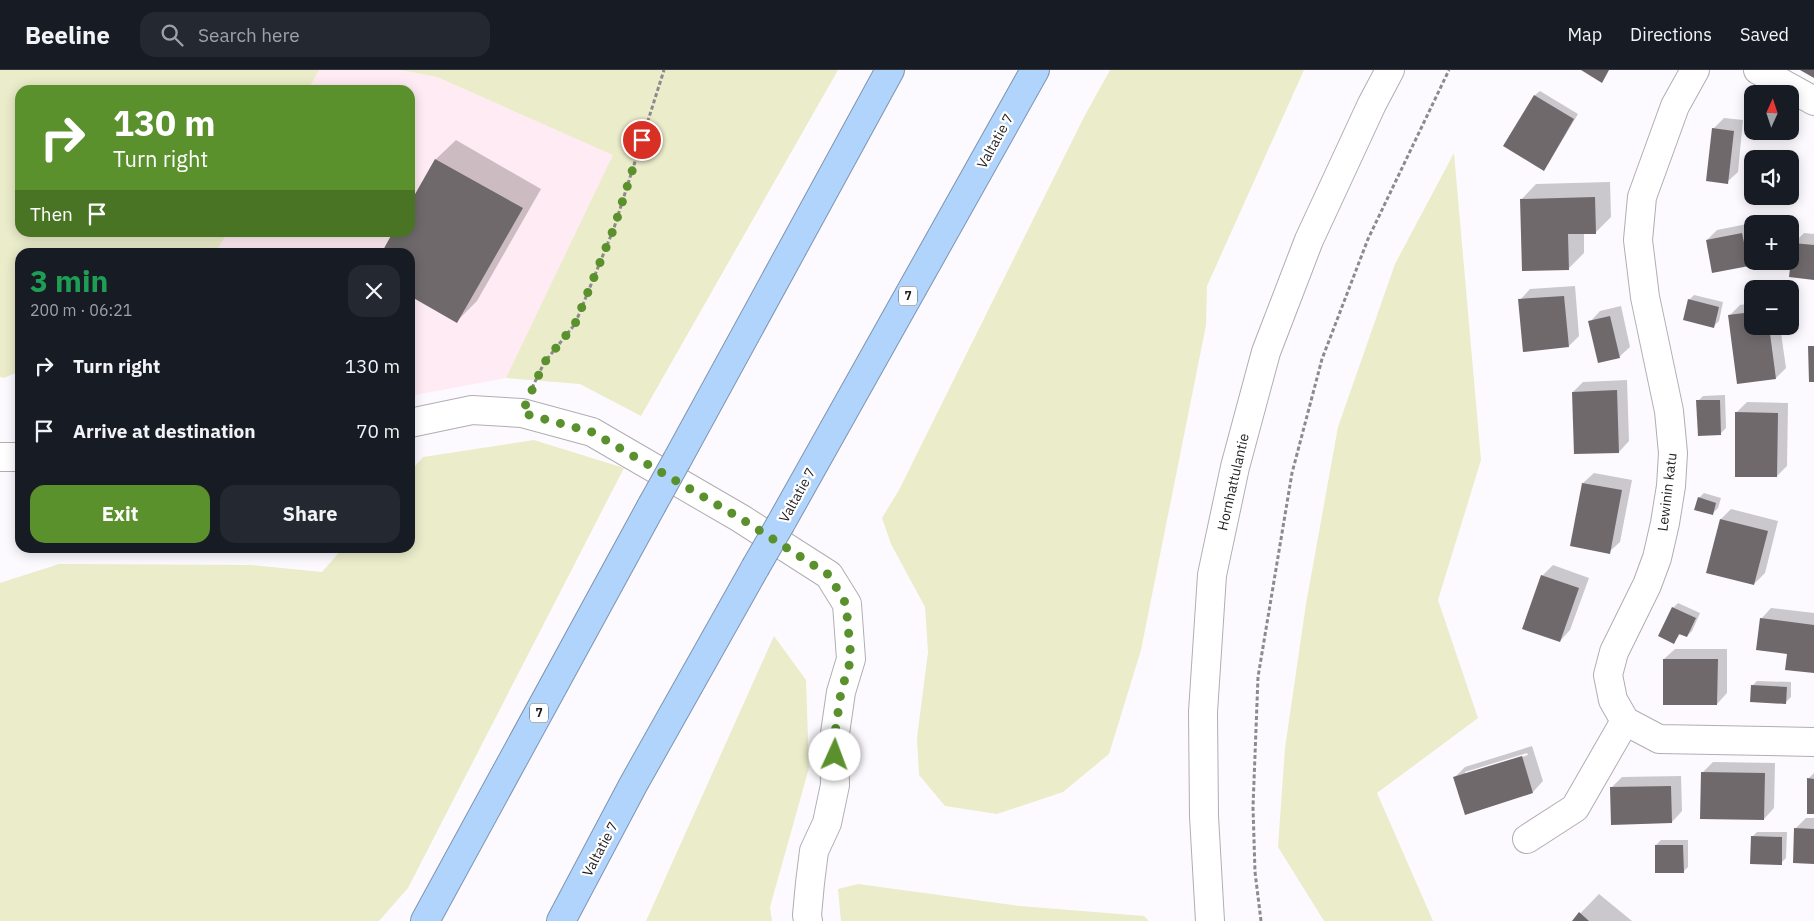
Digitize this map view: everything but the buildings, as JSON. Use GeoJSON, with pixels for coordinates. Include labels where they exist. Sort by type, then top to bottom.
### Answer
{"type":"FeatureCollection","features":[{"type":"Feature","properties":{"kind":"highway","name":"7"},"geometry":{"type":"LineString","coordinates":[[425,921],[890,70]]}},
{"type":"Feature","properties":{"kind":"highway","name":"Valtatie 7"},"geometry":{"type":"LineString","coordinates":[[561,921],[633,785],[1035,70]]}},
{"type":"Feature","properties":{"kind":"highway"},"geometry":{"type":"LineString","coordinates":[[583,921],[633,785]]}},
{"type":"Feature","properties":{"kind":"street","name":"Hornhattulantie"},"geometry":{"type":"LineString","coordinates":[[1210,921],[1204,816],[1203,712],[1212,575],[1235,467],[1266,352],[1309,240],[1372,104],[1390,70]]}},
{"type":"Feature","properties":{"kind":"street","name":"Lewinin katu"},"geometry":{"type":"LineString","coordinates":[[1625,721],[1613,700],[1608,675],[1614,652],[1647,585],[1657,558],[1671,486],[1673,453],[1669,411],[1645,297],[1638,240],[1642,197],[1675,106],[1695,70]]}},
{"type":"Feature","properties":{"kind":"street"},"geometry":{"type":"LineString","coordinates":[[1758,70],[1814,101]]}},
{"type":"Feature","properties":{"kind":"street"},"geometry":{"type":"LineString","coordinates":[[415,422],[472,410],[522,413],[592,432],[740,518],[829,575],[846,604],[851,659],[841,692],[834,740],[835,785],[827,823],[814,851],[807,915],[808,921]]}},
{"type":"Feature","properties":{"kind":"street"},"geometry":{"type":"LineString","coordinates":[[0,457],[15,457]]}},
{"type":"Feature","properties":{"kind":"street"},"geometry":{"type":"LineString","coordinates":[[1526,839],[1575,808],[1625,721],[1659,739],[1814,742]]}},
{"type":"Feature","properties":{"kind":"path"},"geometry":{"type":"LineString","coordinates":[[522,413],[544,363],[575,324],[614,228],[664,70]]}},
{"type":"Feature","properties":{"kind":"path"},"geometry":{"type":"LineString","coordinates":[[1261,921],[1256,872],[1254,807],[1258,677],[1292,473],[1322,359],[1364,248],[1448,70]]}},
{"type":"Feature","properties":{"kind":"shaded area"},"geometry":{"type":"Polygon","coordinates":[[[319,70],[401,70],[437,77],[614,155],[506,378],[415,395],[415,248],[218,248],[225,237],[415,237],[415,85],[311,85],[319,70]]]}},
{"type":"Feature","properties":{"kind":"green space"},"geometry":{"type":"Polygon","coordinates":[[[0,70],[319,70],[311,85],[15,85],[15,237],[225,237],[218,248],[15,248],[15,373],[4,378],[0,377],[0,70]]]}},
{"type":"Feature","properties":{"kind":"green space"},"geometry":{"type":"Polygon","coordinates":[[[401,70],[838,70],[641,416],[580,384],[506,378],[613,155],[437,77],[401,70]]]}},
{"type":"Feature","properties":{"kind":"green space"},"geometry":{"type":"Polygon","coordinates":[[[1110,70],[1304,70],[1207,286],[1206,325],[1141,650],[1109,754],[1063,792],[997,814],[945,806],[919,775],[917,738],[928,652],[925,607],[891,544],[882,518],[899,490],[1084,117],[1110,70]]]}},
{"type":"Feature","properties":{"kind":"green space"},"geometry":{"type":"Polygon","coordinates":[[[1454,153],[1481,460],[1438,600],[1478,718],[1377,793],[1433,921],[1324,921],[1278,847],[1285,748],[1306,604],[1338,427],[1395,264],[1454,153]]]}},
{"type":"Feature","properties":{"kind":"green space"},"geometry":{"type":"Polygon","coordinates":[[[534,440],[624,468],[408,888],[379,921],[0,921],[0,583],[59,564],[252,565],[322,572],[339,553],[415,553],[415,466],[423,457],[534,440]]]}},
{"type":"Feature","properties":{"kind":"green space"},"geometry":{"type":"Polygon","coordinates":[[[774,636],[806,680],[809,768],[770,907],[772,921],[646,921],[774,636]]]}},
{"type":"Feature","properties":{"kind":"green space"},"geometry":{"type":"Polygon","coordinates":[[[858,884],[1020,906],[1144,916],[1149,921],[841,921],[838,889],[858,884]]]}},
{"type":"Feature","properties":{"kind":"route"},"geometry":{"type":"LineString","coordinates":[[642,140],[614,228],[575,324],[544,363],[522,413],[592,432],[740,518],[829,575],[846,604],[851,659],[841,692],[834,740],[835,755]]}}]}
